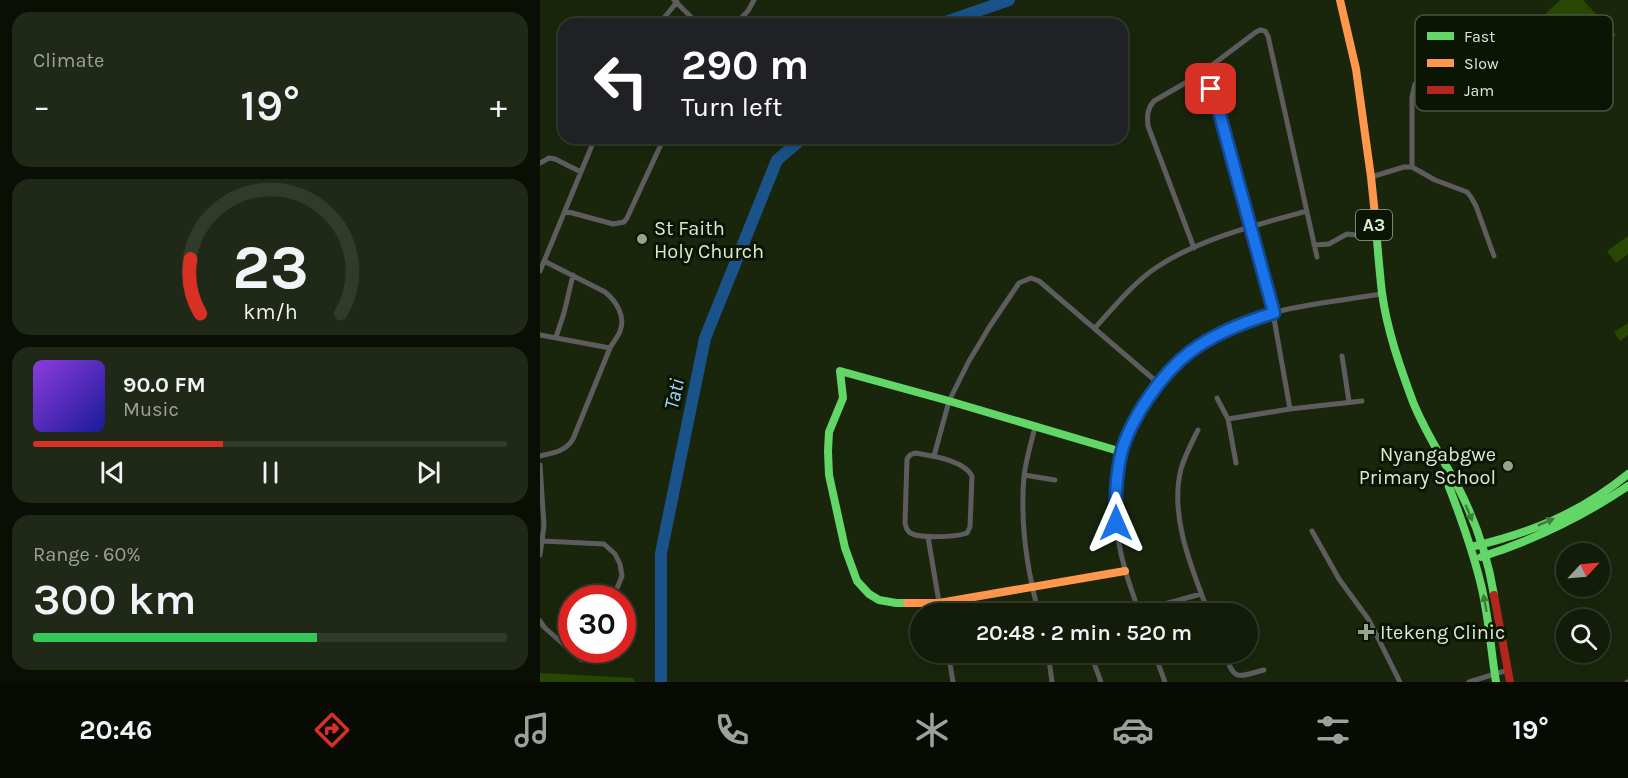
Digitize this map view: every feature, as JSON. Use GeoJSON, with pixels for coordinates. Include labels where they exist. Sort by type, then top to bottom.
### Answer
{"type":"FeatureCollection","features":[{"type":"Feature","properties":{"kind":"main road","name":"A3"},"geometry":{"type":"LineString","coordinates":[[1340,0],[1356,69],[1371,177],[1382,294],[1399,362],[1414,404],[1459,489],[1482,545],[1490,572],[1510,682]]}},
{"type":"Feature","properties":{"kind":"main road"},"geometry":{"type":"LineString","coordinates":[[910,603],[879,600],[869,594],[857,581],[845,548],[829,475],[828,440],[831,426],[843,398],[840,371],[1122,452]]}},
{"type":"Feature","properties":{"kind":"main road","name":"A3"},"geometry":{"type":"LineString","coordinates":[[1433,442],[1475,559],[1486,608],[1496,678]]}},
{"type":"Feature","properties":{"kind":"main road"},"geometry":{"type":"LineString","coordinates":[[1471,547],[1529,530],[1568,513],[1599,496],[1628,474]]}},
{"type":"Feature","properties":{"kind":"main road"},"geometry":{"type":"LineString","coordinates":[[1475,559],[1533,539],[1572,522],[1628,486]]}},
{"type":"Feature","properties":{"kind":"main road"},"geometry":{"type":"LineString","coordinates":[[1618,493],[1628,491]]}},
{"type":"Feature","properties":{"kind":"main road"},"geometry":{"type":"LineString","coordinates":[[939,603],[1125,571]]}},
{"type":"Feature","properties":{"kind":"street"},"geometry":{"type":"LineString","coordinates":[[741,18],[754,0]]}},
{"type":"Feature","properties":{"kind":"street"},"geometry":{"type":"LineString","coordinates":[[664,18],[677,1],[693,18]]}},
{"type":"Feature","properties":{"kind":"street"},"geometry":{"type":"LineString","coordinates":[[1194,248],[1148,126],[1150,106],[1154,101],[1199,75],[1260,30],[1265,31],[1268,36],[1317,257]]}},
{"type":"Feature","properties":{"kind":"street"},"geometry":{"type":"LineString","coordinates":[[1199,75],[1208,84],[1215,97],[1274,313],[1290,409]]}},
{"type":"Feature","properties":{"kind":"street"},"geometry":{"type":"LineString","coordinates":[[1412,167],[1412,97],[1415,84]]}},
{"type":"Feature","properties":{"kind":"street"},"geometry":{"type":"LineString","coordinates":[[540,271],[593,144]]}},
{"type":"Feature","properties":{"kind":"street"},"geometry":{"type":"LineString","coordinates":[[565,211],[613,224],[624,222],[661,144]]}},
{"type":"Feature","properties":{"kind":"street"},"geometry":{"type":"LineString","coordinates":[[540,163],[549,158],[555,159],[581,172]]}},
{"type":"Feature","properties":{"kind":"street"},"geometry":{"type":"LineString","coordinates":[[1371,177],[1404,167],[1412,167],[1435,180],[1461,189],[1472,197],[1494,256]]}},
{"type":"Feature","properties":{"kind":"street"},"geometry":{"type":"LineString","coordinates":[[1095,328],[1148,274],[1164,263],[1194,248],[1250,226],[1307,210]]}},
{"type":"Feature","properties":{"kind":"street"},"geometry":{"type":"LineString","coordinates":[[1314,245],[1329,244],[1347,234],[1375,237]]}},
{"type":"Feature","properties":{"kind":"street"},"geometry":{"type":"LineString","coordinates":[[540,456],[563,450],[569,446],[610,348],[622,327],[621,313],[612,297],[544,261]]}},
{"type":"Feature","properties":{"kind":"street"},"geometry":{"type":"LineString","coordinates":[[556,337],[573,275]]}},
{"type":"Feature","properties":{"kind":"street"},"geometry":{"type":"LineString","coordinates":[[934,456],[949,401],[990,326],[1019,283],[1024,280],[1031,278],[1039,281],[1158,383]]}},
{"type":"Feature","properties":{"kind":"street"},"geometry":{"type":"LineString","coordinates":[[1136,603],[1125,571],[1116,523],[1117,477],[1122,452],[1141,410],[1158,383],[1189,352],[1234,326],[1274,313],[1382,294]]}},
{"type":"Feature","properties":{"kind":"street"},"geometry":{"type":"LineString","coordinates":[[540,335],[610,348]]}},
{"type":"Feature","properties":{"kind":"street"},"geometry":{"type":"LineString","coordinates":[[1342,356],[1349,402]]}},
{"type":"Feature","properties":{"kind":"street"},"geometry":{"type":"LineString","coordinates":[[1217,398],[1228,418],[1236,462]]}},
{"type":"Feature","properties":{"kind":"street"},"geometry":{"type":"LineString","coordinates":[[1228,418],[1362,401]]}},
{"type":"Feature","properties":{"kind":"street"},"geometry":{"type":"LineString","coordinates":[[1035,427],[1024,475],[1023,503],[1025,541],[1036,603]]}},
{"type":"Feature","properties":{"kind":"street"},"geometry":{"type":"LineString","coordinates":[[1198,430],[1182,467],[1178,501],[1185,546],[1205,603]]}},
{"type":"Feature","properties":{"kind":"street"},"geometry":{"type":"LineString","coordinates":[[915,453],[934,456],[964,466],[972,476],[970,527],[967,533],[961,536],[928,537],[911,534],[905,523],[907,459],[915,453]]}},
{"type":"Feature","properties":{"kind":"street"},"geometry":{"type":"LineString","coordinates":[[540,465],[544,526],[540,555]]}},
{"type":"Feature","properties":{"kind":"street"},"geometry":{"type":"LineString","coordinates":[[1024,475],[1055,480]]}},
{"type":"Feature","properties":{"kind":"street"},"geometry":{"type":"LineString","coordinates":[[1312,531],[1339,579],[1368,620],[1400,682]]}},
{"type":"Feature","properties":{"kind":"street"},"geometry":{"type":"LineString","coordinates":[[928,537],[939,603]]}},
{"type":"Feature","properties":{"kind":"street"},"geometry":{"type":"LineString","coordinates":[[542,542],[604,544],[615,554],[620,564],[622,576],[618,585]]}},
{"type":"Feature","properties":{"kind":"street"},"geometry":{"type":"LineString","coordinates":[[1170,603],[1201,594]]}},
{"type":"Feature","properties":{"kind":"street"},"geometry":{"type":"LineString","coordinates":[[540,621],[558,639]]}},
{"type":"Feature","properties":{"kind":"street"},"geometry":{"type":"LineString","coordinates":[[950,663],[953,682]]}},
{"type":"Feature","properties":{"kind":"street"},"geometry":{"type":"LineString","coordinates":[[1049,663],[1052,682]]}},
{"type":"Feature","properties":{"kind":"street"},"geometry":{"type":"LineString","coordinates":[[1094,663],[1101,682]]}},
{"type":"Feature","properties":{"kind":"street"},"geometry":{"type":"LineString","coordinates":[[1158,663],[1165,682]]}},
{"type":"Feature","properties":{"kind":"street"},"geometry":{"type":"LineString","coordinates":[[1228,663],[1234,674],[1239,676],[1264,670]]}},
{"type":"Feature","properties":{"kind":"street"},"geometry":{"type":"LineString","coordinates":[[1469,682],[1496,678],[1508,670]]}},
{"type":"Feature","properties":{"kind":"green space"},"geometry":{"type":"Polygon","coordinates":[[[1560,0],[1583,0],[1597,15],[1544,15],[1560,0]]]}},
{"type":"Feature","properties":{"kind":"green space"},"geometry":{"type":"Polygon","coordinates":[[[1628,236],[1628,254],[1616,263],[1607,251],[1628,236]]]}},
{"type":"Feature","properties":{"kind":"green space"},"geometry":{"type":"Polygon","coordinates":[[[1628,323],[1628,335],[1620,341],[1614,332],[1628,323]]]}},
{"type":"Feature","properties":{"kind":"green space"},"geometry":{"type":"Polygon","coordinates":[[[540,673],[633,678],[635,682],[540,682],[540,673]]]}},
{"type":"Feature","properties":{"kind":"waterway","name":"Tati"},"geometry":{"type":"LineString","coordinates":[[957,18],[1009,0]]}},
{"type":"Feature","properties":{"kind":"waterway","name":"Tati"},"geometry":{"type":"LineString","coordinates":[[661,682],[661,553],[705,338],[777,160],[796,144]]}},
{"type":"Feature","properties":{"kind":"traffic: fast"},"geometry":{"type":"LineString","coordinates":[[1375,215],[1382,293],[1395,348],[1418,413],[1470,513],[1484,553],[1494,595]]}},
{"type":"Feature","properties":{"kind":"traffic: fast"},"geometry":{"type":"LineString","coordinates":[[907,603],[879,600],[869,594],[857,581],[845,548],[829,475],[828,451],[829,432],[843,398],[840,371],[1122,452]]}},
{"type":"Feature","properties":{"kind":"traffic: fast"},"geometry":{"type":"LineString","coordinates":[[1444,474],[1465,531],[1482,589],[1496,682]]}},
{"type":"Feature","properties":{"kind":"traffic: fast"},"geometry":{"type":"LineString","coordinates":[[1471,547],[1514,535],[1554,520],[1592,500],[1628,474]]}},
{"type":"Feature","properties":{"kind":"traffic: fast"},"geometry":{"type":"LineString","coordinates":[[1481,557],[1557,527],[1628,486]]}},
{"type":"Feature","properties":{"kind":"traffic: slow"},"geometry":{"type":"LineString","coordinates":[[1340,0],[1356,69],[1375,215]]}},
{"type":"Feature","properties":{"kind":"traffic: slow"},"geometry":{"type":"LineString","coordinates":[[907,603],[939,603],[1125,571]]}},
{"type":"Feature","properties":{"kind":"traffic: jam"},"geometry":{"type":"LineString","coordinates":[[1494,595],[1510,682]]}},
{"type":"Feature","properties":{"kind":"place","name":"St Faith Holy Church"},"geometry":{"type":"Point","coordinates":[642,239]}},
{"type":"Feature","properties":{"kind":"place","name":"Nyangabgwe Primary School"},"geometry":{"type":"Point","coordinates":[1508,466]}},
{"type":"Feature","properties":{"kind":"place","name":"Itekeng Clinic"},"geometry":{"type":"Point","coordinates":[1366,632]}},
{"type":"Feature","properties":{"kind":"route"},"geometry":{"type":"LineString","coordinates":[[1116,523],[1117,477],[1122,452],[1141,410],[1158,383],[1189,352],[1219,333],[1274,313],[1211,89]]}}]}
